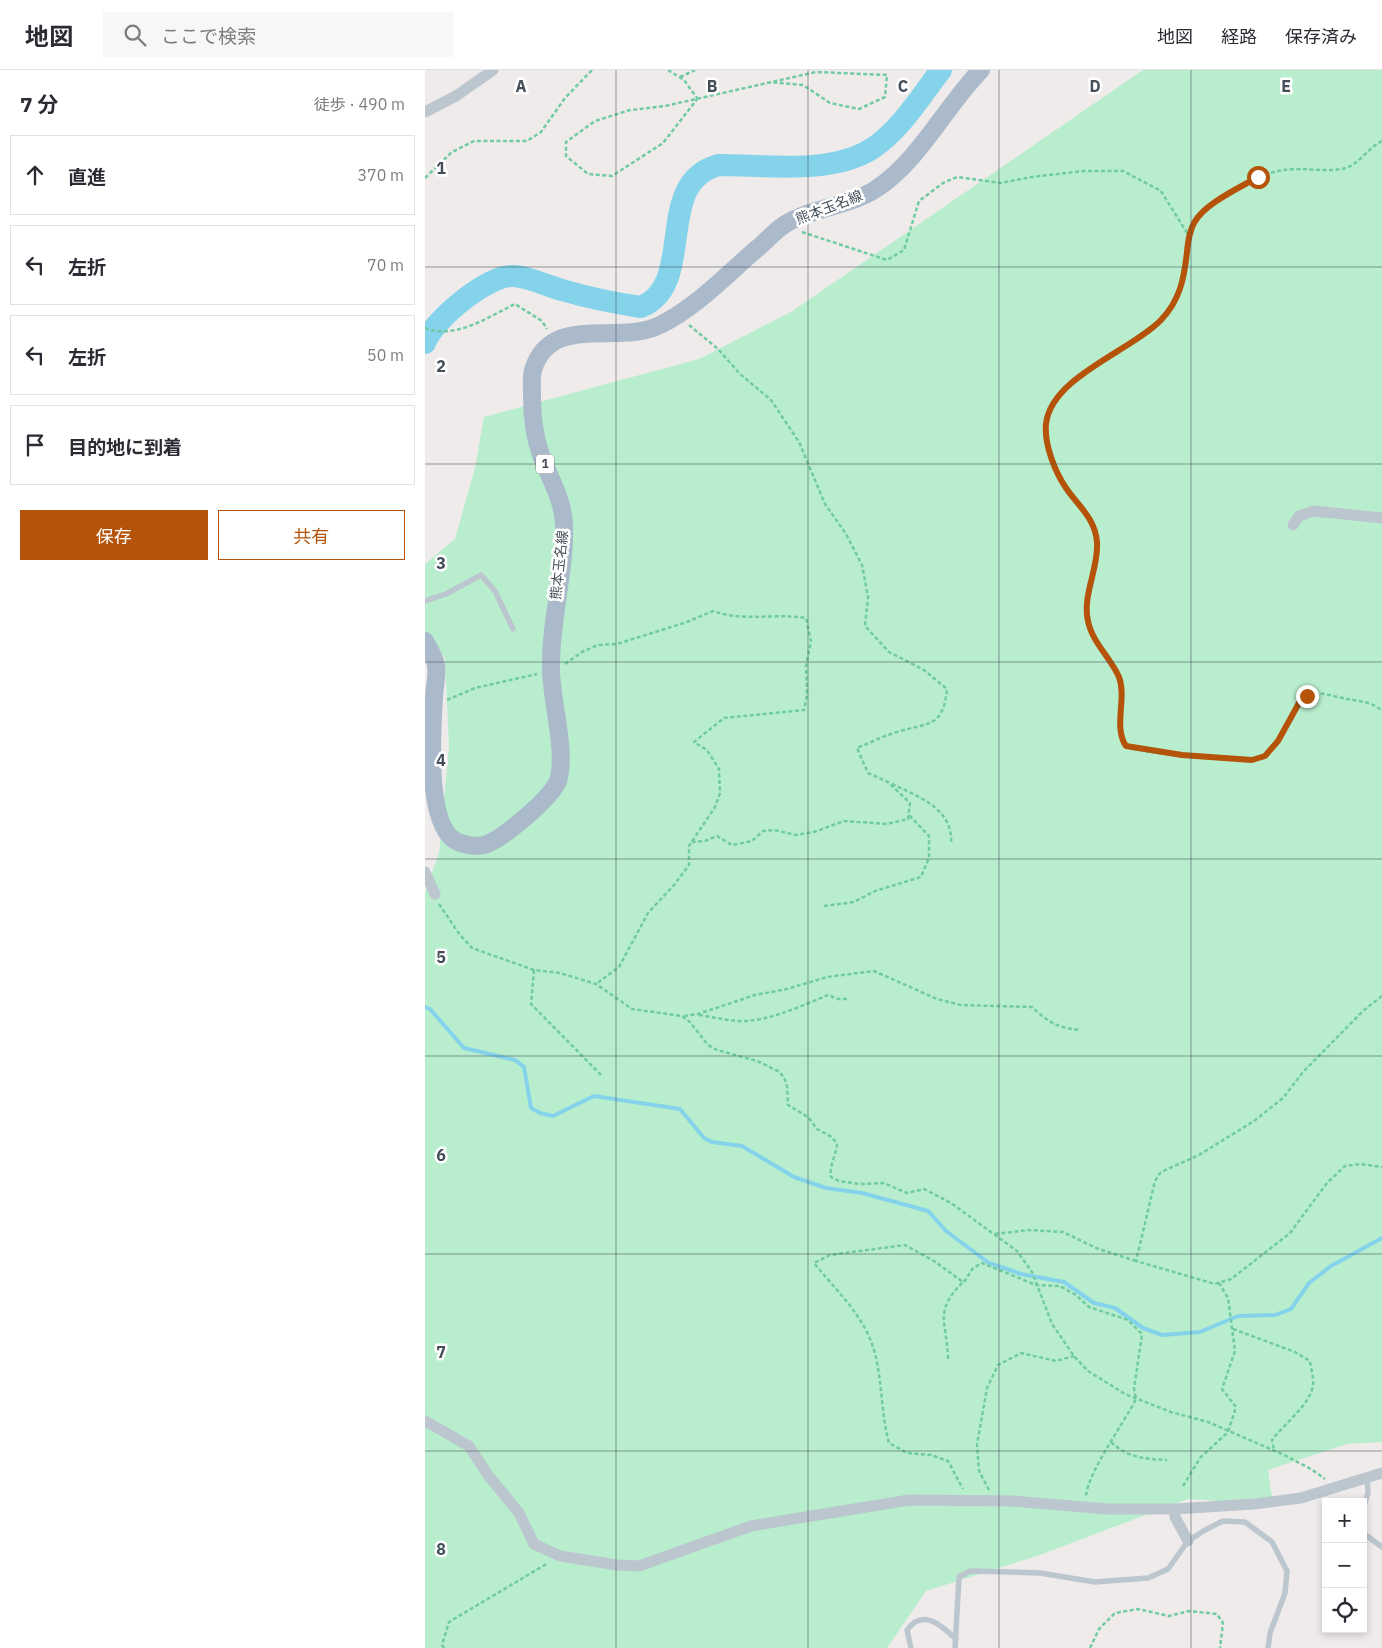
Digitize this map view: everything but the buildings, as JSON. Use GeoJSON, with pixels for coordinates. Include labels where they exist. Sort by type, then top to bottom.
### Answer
{"type":"FeatureCollection","features":[{"type":"Feature","properties":{"kind":"main road","name":"熊本玉名線"},"geometry":{"type":"LineString","coordinates":[[425,641],[436,665],[429,702],[432,776],[438,814],[443,830],[452,839],[462,844],[487,845],[533,812],[551,794],[559,779],[560,748],[551,672],[551,631],[563,545],[564,523],[562,507],[540,452],[532,419],[532,374],[541,350],[555,340],[572,335],[644,332],[663,324],[697,300],[783,225],[807,214],[850,202],[876,189],[905,165],[960,91],[981,70]]}},
{"type":"Feature","properties":{"kind":"street"},"geometry":{"type":"LineString","coordinates":[[425,112],[456,96],[493,70]]}},
{"type":"Feature","properties":{"kind":"street"},"geometry":{"type":"LineString","coordinates":[[1293,525],[1299,516],[1314,511],[1382,518]]}},
{"type":"Feature","properties":{"kind":"street"},"geometry":{"type":"LineString","coordinates":[[425,872],[435,894]]}},
{"type":"Feature","properties":{"kind":"street"},"geometry":{"type":"LineString","coordinates":[[425,1422],[469,1446],[488,1475],[519,1513],[534,1544],[559,1556],[617,1565],[639,1566],[751,1526],[909,1500],[1013,1501],[1085,1507],[1175,1509],[1254,1504],[1301,1498],[1382,1473]]}},
{"type":"Feature","properties":{"kind":"street"},"geometry":{"type":"LineString","coordinates":[[1175,1509],[1175,1517],[1188,1541]]}},
{"type":"Feature","properties":{"kind":"lane"},"geometry":{"type":"LineString","coordinates":[[425,601],[446,594],[481,575],[495,591],[513,629]]}},
{"type":"Feature","properties":{"kind":"lane"},"geometry":{"type":"LineString","coordinates":[[1366,1498],[1367,1479]]}},
{"type":"Feature","properties":{"kind":"lane"},"geometry":{"type":"LineString","coordinates":[[955,1648],[959,1577],[970,1571],[1039,1573],[1095,1582],[1148,1578],[1168,1569],[1188,1541],[1223,1521],[1245,1522],[1272,1542],[1287,1571],[1285,1593],[1270,1633],[1268,1648]]}},
{"type":"Feature","properties":{"kind":"lane"},"geometry":{"type":"LineString","coordinates":[[1367,1536],[1382,1547]]}},
{"type":"Feature","properties":{"kind":"lane"},"geometry":{"type":"LineString","coordinates":[[911,1648],[907,1630],[912,1623],[924,1619],[934,1622],[956,1639]]}},
{"type":"Feature","properties":{"kind":"path"},"geometry":{"type":"LineString","coordinates":[[425,178],[452,152],[474,141],[506,143],[527,141],[534,137],[541,132],[565,98],[592,70]]}},
{"type":"Feature","properties":{"kind":"path"},"geometry":{"type":"LineString","coordinates":[[668,70],[680,77],[697,98]]}},
{"type":"Feature","properties":{"kind":"path"},"geometry":{"type":"LineString","coordinates":[[680,77],[695,70]]}},
{"type":"Feature","properties":{"kind":"path"},"geometry":{"type":"LineString","coordinates":[[697,98],[663,142],[612,176],[588,174],[566,156],[566,142],[595,120],[630,110],[665,106],[697,98],[738,91],[769,82],[821,71],[887,75],[885,97],[859,109],[830,103],[803,85],[769,82]]}},
{"type":"Feature","properties":{"kind":"path"},"geometry":{"type":"LineString","coordinates":[[1382,141],[1347,168],[1284,170],[1258,177],[1204,210],[1194,222],[1189,236],[1185,274],[1179,295],[1173,305],[1159,322],[1068,386],[1053,404],[1046,424],[1048,444],[1055,469],[1066,488],[1092,519],[1097,544],[1087,604],[1087,621],[1097,643],[1119,677],[1122,691],[1121,739],[1126,746],[1134,749],[1252,760],[1265,756],[1278,741],[1299,703],[1307,696],[1316,693],[1369,703],[1382,711]]}},
{"type":"Feature","properties":{"kind":"path"},"geometry":{"type":"LineString","coordinates":[[783,225],[887,260],[903,250],[919,201],[943,183],[957,177],[1001,184],[1031,177],[1083,171],[1123,171],[1161,191],[1189,236]]}},
{"type":"Feature","properties":{"kind":"path"},"geometry":{"type":"LineString","coordinates":[[425,328],[438,333],[468,327],[515,304],[542,321],[555,340]]}},
{"type":"Feature","properties":{"kind":"path"},"geometry":{"type":"LineString","coordinates":[[676,315],[718,350],[740,374],[771,400],[799,442],[825,504],[845,534],[862,565],[868,597],[865,626],[889,652],[924,670],[947,689],[945,706],[930,725],[897,732],[857,748],[868,773],[940,810],[952,833],[951,844]]}},
{"type":"Feature","properties":{"kind":"path"},"geometry":{"type":"LineString","coordinates":[[429,702],[455,698],[475,688],[494,683],[551,672],[582,652],[598,645],[617,644],[687,622],[713,611],[729,617],[793,616],[806,618],[811,641],[806,666],[807,695],[804,710],[723,718],[694,742],[707,750],[719,769],[720,793],[715,807],[689,846],[689,865],[674,885],[648,913],[619,967],[596,984]]}},
{"type":"Feature","properties":{"kind":"path"},"geometry":{"type":"LineString","coordinates":[[691,842],[705,841],[717,836],[732,845],[752,842],[763,831],[774,830],[796,835],[844,821],[887,824],[909,819],[909,803],[888,782]]}},
{"type":"Feature","properties":{"kind":"path"},"geometry":{"type":"LineString","coordinates":[[824,906],[854,902],[875,892],[921,877],[929,858],[929,836],[909,815]]}},
{"type":"Feature","properties":{"kind":"path"},"geometry":{"type":"LineString","coordinates":[[435,894],[441,908],[472,948],[534,970],[559,973],[596,984],[632,1009],[682,1016],[697,1014],[755,995],[787,989],[827,976],[874,971],[937,999],[961,1005],[1033,1007],[1044,1018],[1061,1028],[1081,1030]]}},
{"type":"Feature","properties":{"kind":"path"},"geometry":{"type":"LineString","coordinates":[[534,970],[531,1004],[601,1075]]}},
{"type":"Feature","properties":{"kind":"path"},"geometry":{"type":"LineString","coordinates":[[697,1014],[739,1021],[794,1009],[828,995],[838,999],[849,999]]}},
{"type":"Feature","properties":{"kind":"path"},"geometry":{"type":"LineString","coordinates":[[1136,1261],[1155,1181],[1161,1172],[1199,1155],[1254,1121],[1283,1098],[1310,1066],[1363,1011],[1382,996]]}},
{"type":"Feature","properties":{"kind":"path"},"geometry":{"type":"LineString","coordinates":[[682,1016],[690,1022],[708,1045],[717,1050],[757,1061],[778,1070],[784,1077],[787,1086],[788,1105],[808,1117],[817,1129],[831,1136],[837,1142],[837,1152],[830,1171],[831,1176],[839,1181],[859,1184],[884,1183],[907,1193],[924,1189],[951,1203],[1017,1250],[1032,1272],[1052,1324],[1074,1356],[1088,1371],[1136,1399],[1171,1412],[1208,1422],[1274,1451],[1311,1469],[1336,1487]]}},
{"type":"Feature","properties":{"kind":"path"},"geometry":{"type":"LineString","coordinates":[[994,1234],[1028,1230],[1063,1232],[1096,1248],[1215,1284],[1231,1279],[1290,1232],[1327,1183],[1345,1166],[1360,1164],[1382,1167]]}},
{"type":"Feature","properties":{"kind":"path"},"geometry":{"type":"LineString","coordinates":[[963,1282],[934,1261],[905,1245],[830,1255],[814,1264],[860,1318],[873,1345],[879,1378],[882,1414],[889,1443],[907,1454],[931,1455],[948,1461],[961,1482],[967,1500]]}},
{"type":"Feature","properties":{"kind":"path"},"geometry":{"type":"LineString","coordinates":[[948,1359],[947,1340],[942,1318],[949,1296],[963,1282],[973,1268],[982,1262],[1037,1285],[1060,1286],[1076,1295],[1089,1306],[1128,1320],[1142,1334],[1134,1389],[1136,1399],[1086,1490],[1085,1507]]}},
{"type":"Feature","properties":{"kind":"path"},"geometry":{"type":"LineString","coordinates":[[1183,1486],[1200,1458],[1228,1432],[1236,1407],[1222,1389],[1235,1350],[1228,1298],[1219,1283]]}},
{"type":"Feature","properties":{"kind":"path"},"geometry":{"type":"LineString","coordinates":[[1233,1329],[1295,1352],[1310,1361],[1313,1387],[1304,1406],[1282,1426],[1272,1440],[1274,1451]]}},
{"type":"Feature","properties":{"kind":"path"},"geometry":{"type":"LineString","coordinates":[[991,1494],[979,1470],[977,1444],[987,1388],[998,1365],[1021,1354],[1056,1361],[1074,1356]]}},
{"type":"Feature","properties":{"kind":"path"},"geometry":{"type":"LineString","coordinates":[[1111,1442],[1123,1453],[1144,1458],[1167,1460]]}},
{"type":"Feature","properties":{"kind":"path"},"geometry":{"type":"LineString","coordinates":[[444,1648],[442,1645],[449,1622],[559,1556]]}},
{"type":"Feature","properties":{"kind":"path"},"geometry":{"type":"LineString","coordinates":[[1089,1648],[1099,1629],[1115,1613],[1138,1609],[1169,1616],[1189,1611],[1217,1614],[1223,1623],[1220,1648]]}},
{"type":"Feature","properties":{"kind":"green space"},"geometry":{"type":"Polygon","coordinates":[[[1143,70],[1382,70],[1382,1442],[1347,1444],[1268,1470],[1272,1497],[1220,1501],[1188,1499],[1037,1556],[926,1591],[887,1648],[425,1648],[425,892],[439,853],[449,747],[445,658],[425,638],[425,564],[455,539],[475,468],[484,417],[699,359],[791,312],[1143,70]]]}},
{"type":"Feature","properties":{"kind":"waterway"},"geometry":{"type":"LineString","coordinates":[[425,343],[430,333],[450,311],[477,290],[503,277],[520,277],[582,295],[641,307],[658,295],[668,277],[680,211],[687,191],[699,175],[719,165],[798,167],[838,162],[857,156],[873,148],[893,131],[910,112],[941,70]]}},
{"type":"Feature","properties":{"kind":"waterway"},"geometry":{"type":"LineString","coordinates":[[425,1007],[430,1009],[464,1048],[515,1060],[524,1067],[531,1108],[540,1113],[553,1116],[594,1096],[680,1109],[704,1138],[712,1142],[742,1146],[794,1177],[826,1188],[862,1193],[928,1211],[946,1231],[989,1263],[1021,1274],[1064,1282],[1094,1303],[1115,1308],[1143,1328],[1162,1335],[1200,1332],[1238,1316],[1275,1315],[1291,1309],[1309,1283],[1331,1266],[1382,1238]]}},
{"type":"Feature","properties":{"kind":"route"},"geometry":{"type":"LineString","coordinates":[[1258,177],[1204,210],[1194,222],[1189,236],[1185,274],[1179,295],[1173,305],[1159,322],[1068,386],[1053,404],[1046,424],[1048,444],[1055,469],[1066,488],[1092,519],[1097,544],[1087,604],[1087,621],[1097,643],[1119,677],[1122,691],[1121,739],[1126,746],[1134,749],[1182,755],[1252,760],[1265,756],[1278,741],[1299,703],[1307,696]]}}]}
